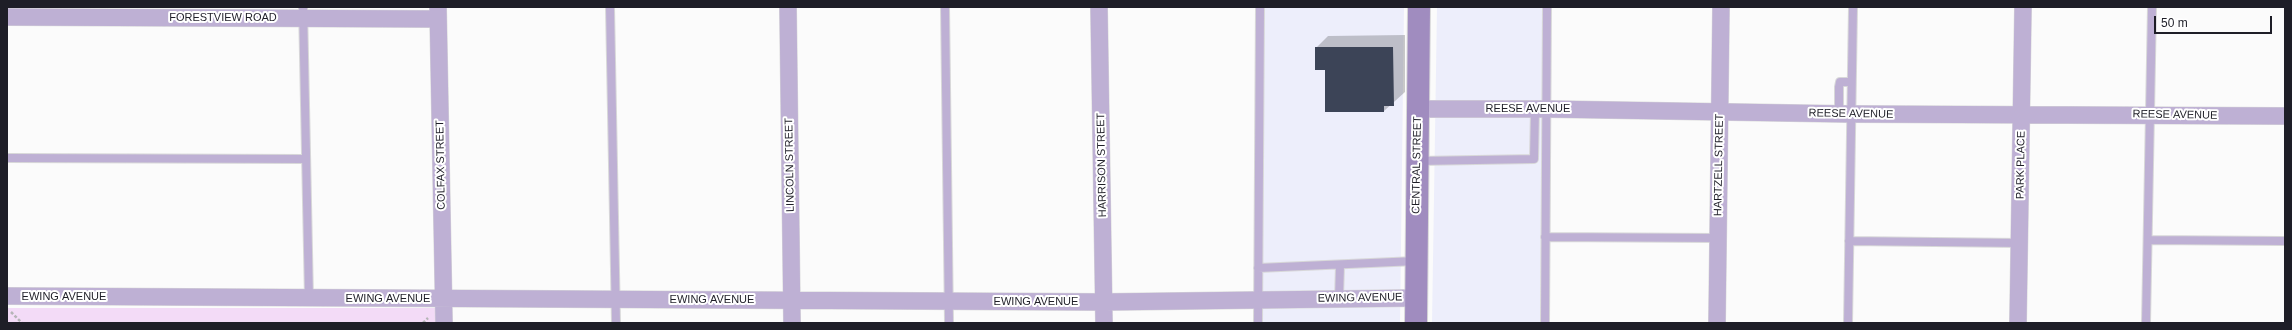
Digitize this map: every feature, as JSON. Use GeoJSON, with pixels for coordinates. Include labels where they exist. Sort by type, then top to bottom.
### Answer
{"type":"FeatureCollection","features":[{"type":"Feature","properties":{"kind":"main road","name":"CENTRAL STREET"},"geometry":{"type":"LineString","coordinates":[[1416,323],[1419,7]]}},
{"type":"Feature","properties":{"kind":"street","name":"LINCOLN STREET"},"geometry":{"type":"LineString","coordinates":[[788,7],[792,323]]}},
{"type":"Feature","properties":{"kind":"street","name":"HARRISON STREET"},"geometry":{"type":"LineString","coordinates":[[1099,7],[1104,323]]}},
{"type":"Feature","properties":{"kind":"street","name":"HARTZELL STREET"},"geometry":{"type":"LineString","coordinates":[[1717,323],[1721,7]]}},
{"type":"Feature","properties":{"kind":"street","name":"PARK PLACE"},"geometry":{"type":"LineString","coordinates":[[2018,323],[2023,7]]}},
{"type":"Feature","properties":{"kind":"street","name":"FORESTVIEW ROAD"},"geometry":{"type":"LineString","coordinates":[[7,17],[303,13],[438,13]]}},
{"type":"Feature","properties":{"kind":"street","name":"COLFAX STREET"},"geometry":{"type":"LineString","coordinates":[[438,13],[444,323]]}},
{"type":"Feature","properties":{"kind":"street","name":"REESE AVENUE"},"geometry":{"type":"LineString","coordinates":[[1418,109],[1720,111],[1845,114],[2150,114],[2285,116]]}},
{"type":"Feature","properties":{"kind":"street","name":"EWING AVENUE"},"geometry":{"type":"LineString","coordinates":[[7,296],[309,299],[1104,302],[1416,298]]}},
{"type":"Feature","properties":{"kind":"lane"},"geometry":{"type":"LineString","coordinates":[[610,7],[616,323]]}},
{"type":"Feature","properties":{"kind":"lane"},"geometry":{"type":"LineString","coordinates":[[945,7],[949,323]]}},
{"type":"Feature","properties":{"kind":"lane"},"geometry":{"type":"LineString","coordinates":[[1258,323],[1260,7]]}},
{"type":"Feature","properties":{"kind":"lane"},"geometry":{"type":"LineString","coordinates":[[1417,161],[1534,159],[1541,109],[1547,7]]}},
{"type":"Feature","properties":{"kind":"lane"},"geometry":{"type":"LineString","coordinates":[[1845,114],[1851,82],[1853,7]]}},
{"type":"Feature","properties":{"kind":"lane"},"geometry":{"type":"LineString","coordinates":[[2146,323],[2152,7]]}},
{"type":"Feature","properties":{"kind":"lane"},"geometry":{"type":"LineString","coordinates":[[303,13],[309,299]]}},
{"type":"Feature","properties":{"kind":"lane"},"geometry":{"type":"LineString","coordinates":[[1848,323],[1849,241],[1845,114],[1839,87],[1840,82],[1851,82]]}},
{"type":"Feature","properties":{"kind":"lane"},"geometry":{"type":"LineString","coordinates":[[1541,109],[1545,237],[1545,323]]}},
{"type":"Feature","properties":{"kind":"lane"},"geometry":{"type":"LineString","coordinates":[[7,158],[306,159]]}},
{"type":"Feature","properties":{"kind":"lane"},"geometry":{"type":"LineString","coordinates":[[1545,237],[1718,238]]}},
{"type":"Feature","properties":{"kind":"lane"},"geometry":{"type":"LineString","coordinates":[[2148,240],[2285,242]]}},
{"type":"Feature","properties":{"kind":"lane"},"geometry":{"type":"LineString","coordinates":[[1849,241],[2020,243]]}},
{"type":"Feature","properties":{"kind":"lane"},"geometry":{"type":"LineString","coordinates":[[1258,268],[1416,261]]}},
{"type":"Feature","properties":{"kind":"lane"},"geometry":{"type":"LineString","coordinates":[[1339,299],[1340,265]]}},
{"type":"Feature","properties":{"kind":"path"},"geometry":{"type":"LineString","coordinates":[[7,308],[22,323]]}},
{"type":"Feature","properties":{"kind":"shaded area"},"geometry":{"type":"Polygon","coordinates":[[[1262,7],[1404,7],[1400,323],[1261,323],[1262,7]]]}},
{"type":"Feature","properties":{"kind":"shaded area"},"geometry":{"type":"Polygon","coordinates":[[[1437,7],[1545,7],[1540,323],[1432,323],[1437,7]]]}},
{"type":"Feature","properties":{"kind":"shaded area"},"geometry":{"type":"Polygon","coordinates":[[[7,308],[439,308],[439,323],[7,323],[7,308]]]}},
{"type":"Feature","properties":{"kind":"building"},"geometry":{"type":"Polygon","coordinates":[[[1315,47],[1393,47],[1394,106],[1384,106],[1384,112],[1325,112],[1325,70],[1315,70],[1315,47]]]}}]}
